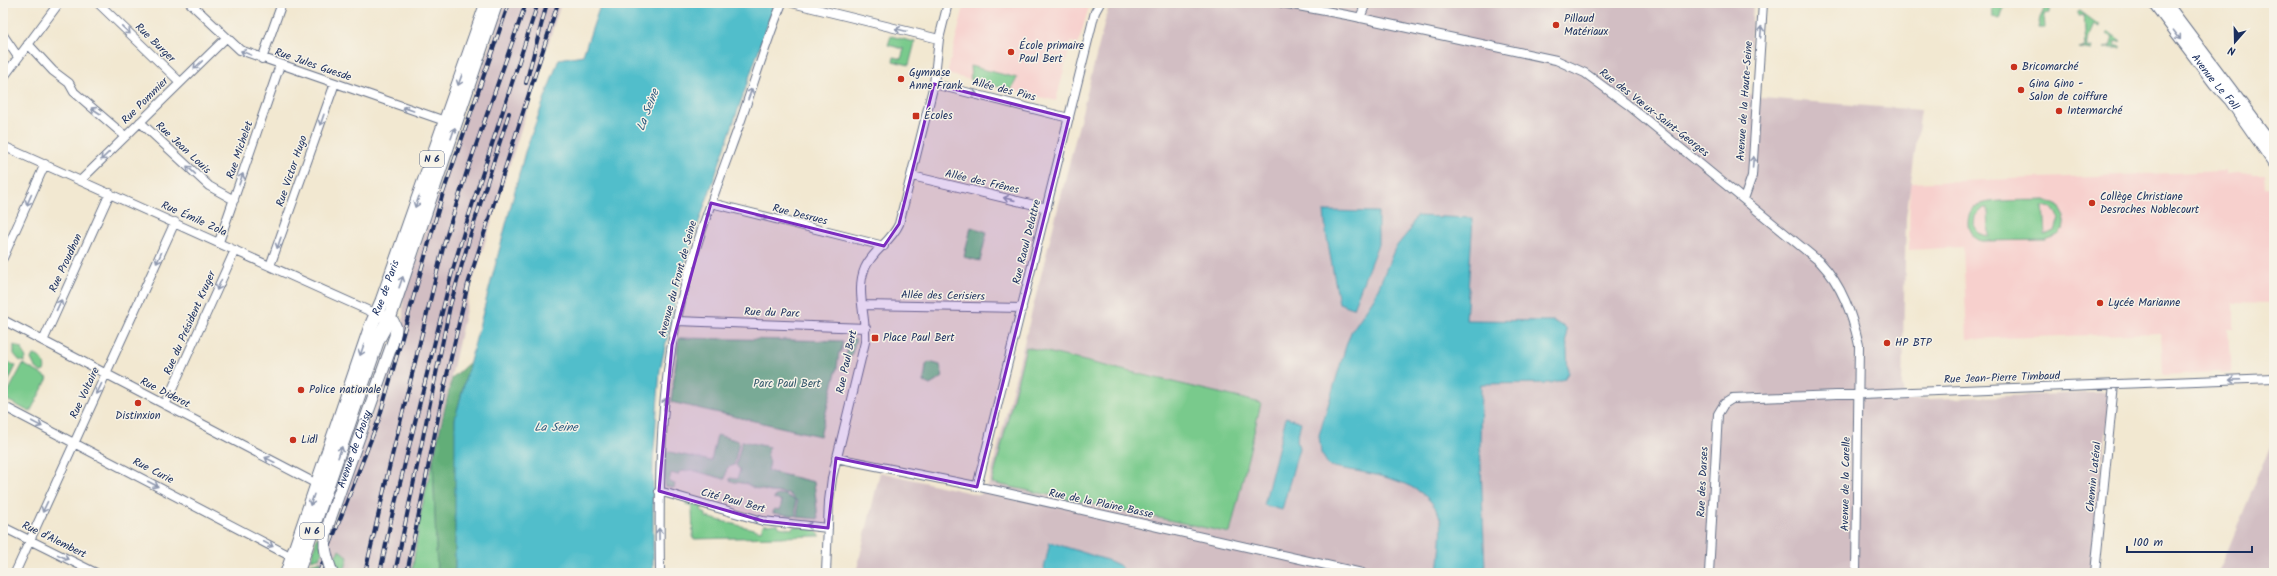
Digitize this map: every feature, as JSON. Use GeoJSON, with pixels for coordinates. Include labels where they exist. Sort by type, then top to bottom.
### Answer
{"type":"FeatureCollection","features":[{"type":"Feature","properties":{"kind":"main road","name":"Rue de Paris"},"geometry":{"type":"LineString","coordinates":[[287,573],[376,314],[487,3]]}},
{"type":"Feature","properties":{"kind":"main road","name":"Rue de Paris"},"geometry":{"type":"LineString","coordinates":[[297,573],[378,339],[389,319],[496,3]]}},
{"type":"Feature","properties":{"kind":"main road","name":"Avenue Le Foll"},"geometry":{"type":"LineString","coordinates":[[2154,3],[2215,84],[2230,100],[2255,133],[2271,149]]}},
{"type":"Feature","properties":{"kind":"main road","name":"Avenue Le Foll"},"geometry":{"type":"LineString","coordinates":[[2166,3],[2271,149]]}},
{"type":"Feature","properties":{"kind":"main road"},"geometry":{"type":"LineString","coordinates":[[376,314],[389,319]]}},
{"type":"Feature","properties":{"kind":"main road","name":"Avenue de Choisy"},"geometry":{"type":"LineString","coordinates":[[332,573],[324,548],[324,539],[394,336],[396,328],[394,321],[389,319]]}},
{"type":"Feature","properties":{"kind":"street"},"geometry":{"type":"LineString","coordinates":[[3,78],[59,3]]}},
{"type":"Feature","properties":{"kind":"street","name":"Rue Burger"},"geometry":{"type":"LineString","coordinates":[[98,3],[180,82]]}},
{"type":"Feature","properties":{"kind":"street","name":"Rue Jules Guesde"},"geometry":{"type":"LineString","coordinates":[[190,3],[240,50],[262,59],[445,121]]}},
{"type":"Feature","properties":{"kind":"street"},"geometry":{"type":"LineString","coordinates":[[262,59],[282,3]]}},
{"type":"Feature","properties":{"kind":"street","name":"Avenue du Front de Seine"},"geometry":{"type":"LineString","coordinates":[[660,573],[659,491],[663,417],[672,345],[677,321],[688,275],[711,203],[782,3]]}},
{"type":"Feature","properties":{"kind":"street"},"geometry":{"type":"LineString","coordinates":[[792,3],[939,39]]}},
{"type":"Feature","properties":{"kind":"street","name":"Rue Paul Bert"},"geometry":{"type":"LineString","coordinates":[[826,573],[829,501],[836,458],[865,342],[866,328],[862,290],[865,269],[872,256],[884,246],[899,224],[934,84],[939,39],[948,3]]}},
{"type":"Feature","properties":{"kind":"street","name":"Rue Raoul Delattre"},"geometry":{"type":"LineString","coordinates":[[977,487],[1095,12],[1100,3]]}},
{"type":"Feature","properties":{"kind":"street","name":"Rue des Vœux-Saint-Georges"},"geometry":{"type":"LineString","coordinates":[[1282,3],[1360,18],[1556,60],[1571,66],[1609,90],[1820,262],[1833,277],[1849,310],[1859,345],[1860,358],[1858,395]]}},
{"type":"Feature","properties":{"kind":"street"},"geometry":{"type":"LineString","coordinates":[[1360,18],[1366,3]]}},
{"type":"Feature","properties":{"kind":"street","name":"Avenue de la Haute-Seine"},"geometry":{"type":"LineString","coordinates":[[1744,199],[1752,176],[1763,3]]}},
{"type":"Feature","properties":{"kind":"street"},"geometry":{"type":"LineString","coordinates":[[3,35],[18,57]]}},
{"type":"Feature","properties":{"kind":"street","name":"Rue Pommier"},"geometry":{"type":"LineString","coordinates":[[81,180],[226,38]]}},
{"type":"Feature","properties":{"kind":"street"},"geometry":{"type":"LineString","coordinates":[[28,44],[53,71],[69,83],[74,92],[125,136]]}},
{"type":"Feature","properties":{"kind":"street","name":"Rue Michelet"},"geometry":{"type":"LineString","coordinates":[[219,242],[280,65]]}},
{"type":"Feature","properties":{"kind":"street","name":"Rue Victor Hugo"},"geometry":{"type":"LineString","coordinates":[[270,266],[335,83]]}},
{"type":"Feature","properties":{"kind":"street","name":"Allée des Pins"},"geometry":{"type":"LineString","coordinates":[[934,84],[1069,118]]}},
{"type":"Feature","properties":{"kind":"street","name":"Rue Jean Louis"},"geometry":{"type":"LineString","coordinates":[[140,122],[209,186],[234,200]]}},
{"type":"Feature","properties":{"kind":"street","name":"Rue Émile Zola"},"geometry":{"type":"LineString","coordinates":[[3,146],[175,222],[376,314]]}},
{"type":"Feature","properties":{"kind":"street"},"geometry":{"type":"LineString","coordinates":[[3,258],[45,164]]}},
{"type":"Feature","properties":{"kind":"street","name":"Allée des Frênes"},"geometry":{"type":"LineString","coordinates":[[912,176],[1047,208]]}},
{"type":"Feature","properties":{"kind":"street","name":"Rue Proudhon"},"geometry":{"type":"LineString","coordinates":[[42,341],[110,193]]}},
{"type":"Feature","properties":{"kind":"street","name":"Rue Desrues"},"geometry":{"type":"LineString","coordinates":[[711,203],[817,231],[884,246]]}},
{"type":"Feature","properties":{"kind":"street","name":"Rue Voltaire"},"geometry":{"type":"LineString","coordinates":[[15,573],[175,222]]}},
{"type":"Feature","properties":{"kind":"street","name":"Rue du Président Kruger"},"geometry":{"type":"LineString","coordinates":[[165,405],[235,250]]}},
{"type":"Feature","properties":{"kind":"street","name":"Allée des Cerisiers"},"geometry":{"type":"LineString","coordinates":[[863,305],[1022,308]]}},
{"type":"Feature","properties":{"kind":"street","name":"Rue Diderot"},"geometry":{"type":"LineString","coordinates":[[3,320],[317,484]]}},
{"type":"Feature","properties":{"kind":"street","name":"Rue du Parc"},"geometry":{"type":"LineString","coordinates":[[677,321],[866,328]]}},
{"type":"Feature","properties":{"kind":"street","name":"Rue Jean-Pierre Timbaud"},"geometry":{"type":"LineString","coordinates":[[1732,400],[2274,378]]}},
{"type":"Feature","properties":{"kind":"street","name":"Chemin Latéral"},"geometry":{"type":"LineString","coordinates":[[2095,573],[2114,384]]}},
{"type":"Feature","properties":{"kind":"street","name":"Avenue de la Carelle"},"geometry":{"type":"LineString","coordinates":[[1856,573],[1858,395]]}},
{"type":"Feature","properties":{"kind":"street","name":"Rue des Darses"},"geometry":{"type":"LineString","coordinates":[[1708,573],[1718,414],[1724,404],[1732,400]]}},
{"type":"Feature","properties":{"kind":"street","name":"Rue Curie"},"geometry":{"type":"LineString","coordinates":[[3,406],[292,557]]}},
{"type":"Feature","properties":{"kind":"street","name":"Rue de la Plaine Basse"},"geometry":{"type":"LineString","coordinates":[[836,458],[977,487],[1362,573]]}},
{"type":"Feature","properties":{"kind":"street","name":"Cité Paul Bert"},"geometry":{"type":"LineString","coordinates":[[659,491],[763,521],[828,528]]}},
{"type":"Feature","properties":{"kind":"street","name":"Rue d'Alembert"},"geometry":{"type":"LineString","coordinates":[[3,527],[96,573]]}},
{"type":"Feature","properties":{"kind":"highlighted area"},"geometry":{"type":"Polygon","coordinates":[[[934,84],[1069,118],[977,487],[836,458],[828,528],[763,521],[659,491],[672,345],[711,203],[884,246],[899,224],[934,84]]]}},
{"type":"Feature","properties":{"kind":"shaded area"},"geometry":{"type":"Polygon","coordinates":[[[505,3],[561,3],[471,286],[433,459],[436,573],[313,573],[335,522],[403,322],[403,294],[505,3]]]}},
{"type":"Feature","properties":{"kind":"shaded area","name":"École primaire Paul Bert"},"geometry":{"type":"Polygon","coordinates":[[[965,3],[1090,3],[1078,44],[1071,42],[1056,101],[947,74],[965,3]]]}},
{"type":"Feature","properties":{"kind":"shaded area"},"geometry":{"type":"Polygon","coordinates":[[[1113,3],[1753,3],[1748,94],[1762,98],[1921,110],[1906,217],[1902,386],[1905,400],[2111,392],[2090,573],[856,573],[880,472],[980,495],[988,486],[1108,9],[1113,3]]]}},
{"type":"Feature","properties":{"kind":"shaded area"},"geometry":{"type":"Polygon","coordinates":[[[2226,171],[2226,174],[2251,172],[2252,174],[2264,174],[2265,187],[2274,188],[2274,304],[2234,303],[2234,329],[2228,329],[2231,373],[2221,374],[2220,372],[2163,375],[2161,333],[1967,339],[1963,247],[1909,250],[1910,183],[2226,171]]]}},
{"type":"Feature","properties":{"kind":"shaded area"},"geometry":{"type":"Polygon","coordinates":[[[2274,437],[2274,573],[2217,573],[2222,564],[2274,437]]]}},
{"type":"Feature","properties":{"kind":"green space"},"geometry":{"type":"Polygon","coordinates":[[[1992,3],[2005,3],[2000,19],[1993,17],[1992,3]]]}},
{"type":"Feature","properties":{"kind":"green space"},"geometry":{"type":"Polygon","coordinates":[[[2045,7],[2050,8],[2050,13],[2044,14],[2045,28],[2038,28],[2040,18],[2045,7]]]}},
{"type":"Feature","properties":{"kind":"green space"},"geometry":{"type":"Polygon","coordinates":[[[2080,11],[2099,25],[2099,27],[2094,24],[2089,36],[2088,48],[2093,47],[2092,50],[2079,48],[2086,47],[2084,15],[2078,16],[2078,12],[2080,11]]]}},
{"type":"Feature","properties":{"kind":"green space"},"geometry":{"type":"Polygon","coordinates":[[[2109,32],[2121,41],[2114,42],[2115,46],[2121,46],[2121,48],[2104,48],[2110,47],[2113,37],[2107,34],[2109,32]]]}},
{"type":"Feature","properties":{"kind":"green space"},"geometry":{"type":"Polygon","coordinates":[[[891,36],[915,42],[909,65],[893,61],[894,57],[901,59],[904,49],[888,45],[891,36]]]}},
{"type":"Feature","properties":{"kind":"green space"},"geometry":{"type":"Polygon","coordinates":[[[970,66],[1017,78],[1011,90],[971,80],[970,66]]]}},
{"type":"Feature","properties":{"kind":"green space"},"geometry":{"type":"Polygon","coordinates":[[[2046,200],[2059,206],[2065,217],[2063,230],[2058,235],[2046,240],[1981,241],[1970,232],[1968,220],[1973,209],[1978,205],[1996,201],[2046,200]],[[2043,206],[2045,235],[2055,231],[2059,218],[2052,208],[2043,206]],[[1984,208],[1975,216],[1974,227],[1979,233],[1989,237],[1988,208],[1984,208]]]}},
{"type":"Feature","properties":{"kind":"green space"},"geometry":{"type":"Polygon","coordinates":[[[971,227],[987,232],[980,261],[964,257],[971,227]]]}},
{"type":"Feature","properties":{"kind":"green space","name":"Parc Paul Bert"},"geometry":{"type":"Polygon","coordinates":[[[679,338],[843,341],[841,352],[839,352],[837,368],[820,436],[671,402],[679,338]]]}},
{"type":"Feature","properties":{"kind":"green space"},"geometry":{"type":"Polygon","coordinates":[[[850,338],[856,339],[851,357],[846,356],[850,338]]]}},
{"type":"Feature","properties":{"kind":"green space"},"geometry":{"type":"Polygon","coordinates":[[[14,345],[22,349],[26,358],[24,362],[19,360],[14,354],[14,345]]]}},
{"type":"Feature","properties":{"kind":"green space"},"geometry":{"type":"Polygon","coordinates":[[[1026,347],[1261,403],[1230,533],[992,483],[1026,347]]]}},
{"type":"Feature","properties":{"kind":"green space"},"geometry":{"type":"Polygon","coordinates":[[[33,355],[36,355],[42,360],[45,366],[44,371],[41,372],[35,367],[31,359],[33,355]]]}},
{"type":"Feature","properties":{"kind":"green space"},"geometry":{"type":"Polygon","coordinates":[[[6,361],[16,366],[5,388],[3,366],[6,361]]]}},
{"type":"Feature","properties":{"kind":"green space"},"geometry":{"type":"Polygon","coordinates":[[[470,362],[455,419],[455,573],[437,573],[433,459],[452,378],[470,362]]]}},
{"type":"Feature","properties":{"kind":"green space"},"geometry":{"type":"Polygon","coordinates":[[[929,362],[940,365],[943,377],[930,385],[924,382],[926,365],[929,362]]]}},
{"type":"Feature","properties":{"kind":"green space"},"geometry":{"type":"Polygon","coordinates":[[[23,364],[48,378],[30,412],[3,398],[3,392],[7,394],[23,364]]]}},
{"type":"Feature","properties":{"kind":"green space"},"geometry":{"type":"Polygon","coordinates":[[[717,435],[739,441],[734,465],[727,468],[725,479],[691,470],[679,472],[678,475],[671,473],[669,482],[675,484],[674,488],[665,486],[665,451],[711,461],[717,435]]]}},
{"type":"Feature","properties":{"kind":"green space"},"geometry":{"type":"Polygon","coordinates":[[[742,441],[769,447],[767,458],[770,462],[768,471],[814,482],[818,519],[798,517],[797,501],[788,493],[771,492],[754,488],[747,484],[730,481],[730,478],[737,479],[740,470],[736,465],[742,441]]]}},
{"type":"Feature","properties":{"kind":"green space"},"geometry":{"type":"Polygon","coordinates":[[[433,459],[437,573],[412,573],[420,516],[433,459]]]}},
{"type":"Feature","properties":{"kind":"green space"},"geometry":{"type":"Polygon","coordinates":[[[783,494],[795,500],[796,516],[773,513],[774,509],[780,510],[782,501],[774,499],[775,496],[783,494]]]}},
{"type":"Feature","properties":{"kind":"green space"},"geometry":{"type":"Polygon","coordinates":[[[687,502],[703,506],[701,510],[706,514],[706,517],[761,531],[763,525],[778,524],[779,527],[792,529],[794,526],[814,529],[821,536],[693,539],[692,506],[686,505],[687,502]]]}},
{"type":"Feature","properties":{"kind":"green space"},"geometry":{"type":"Polygon","coordinates":[[[317,537],[320,539],[322,553],[319,558],[311,560],[317,537]]]}},
{"type":"Feature","properties":{"kind":"green space"},"geometry":{"type":"Polygon","coordinates":[[[339,550],[348,557],[344,573],[340,573],[334,558],[339,550]]]}},
{"type":"Feature","properties":{"kind":"green space"},"geometry":{"type":"Polygon","coordinates":[[[322,561],[316,573],[305,573],[309,564],[322,561]]]}},
{"type":"Feature","properties":{"kind":"water","name":"La Seine"},"geometry":{"type":"Polygon","coordinates":[[[601,3],[775,3],[681,274],[660,370],[653,462],[653,573],[455,573],[455,419],[525,152],[559,59],[583,55],[601,3]]]}},
{"type":"Feature","properties":{"kind":"water"},"geometry":{"type":"Polygon","coordinates":[[[1324,211],[1378,212],[1378,244],[1353,308],[1339,303],[1326,233],[1324,211]]]}},
{"type":"Feature","properties":{"kind":"water"},"geometry":{"type":"Polygon","coordinates":[[[1416,216],[1473,218],[1466,320],[1553,321],[1566,328],[1568,373],[1564,379],[1551,383],[1481,384],[1480,442],[1485,568],[1487,573],[1438,573],[1441,521],[1435,506],[1424,495],[1410,486],[1377,475],[1329,466],[1321,453],[1319,435],[1351,332],[1374,298],[1395,248],[1409,231],[1416,216]]]}},
{"type":"Feature","properties":{"kind":"water"},"geometry":{"type":"Polygon","coordinates":[[[1286,417],[1301,422],[1297,440],[1299,448],[1282,510],[1264,505],[1286,417]]]}},
{"type":"Feature","properties":{"kind":"water"},"geometry":{"type":"Polygon","coordinates":[[[1050,542],[1110,561],[1119,565],[1126,573],[1043,573],[1050,542]]]}},
{"type":"Feature","properties":{"kind":"railway"},"geometry":{"type":"LineString","coordinates":[[319,573],[379,419],[443,193],[509,3]]}},
{"type":"Feature","properties":{"kind":"railway"},"geometry":{"type":"LineString","coordinates":[[365,573],[444,244],[467,171],[526,3]]}},
{"type":"Feature","properties":{"kind":"railway"},"geometry":{"type":"LineString","coordinates":[[380,573],[391,520],[451,276],[469,215],[538,3]]}},
{"type":"Feature","properties":{"kind":"railway"},"geometry":{"type":"LineString","coordinates":[[526,83],[547,3]]}},
{"type":"Feature","properties":{"kind":"railway"},"geometry":{"type":"LineString","coordinates":[[407,573],[444,388],[468,284],[558,3]]}},
{"type":"Feature","properties":{"kind":"railway"},"geometry":{"type":"LineString","coordinates":[[395,573],[450,306],[471,233],[509,113]]}},
{"type":"Feature","properties":{"kind":"place","name":"Pillaud Matériaux"},"geometry":{"type":"Point","coordinates":[1556,25]}},
{"type":"Feature","properties":{"kind":"place","name":"École primaire Paul Bert"},"geometry":{"type":"Point","coordinates":[1011,52]}},
{"type":"Feature","properties":{"kind":"place","name":"Bricomarché"},"geometry":{"type":"Point","coordinates":[2014,67]}},
{"type":"Feature","properties":{"kind":"place","name":"Gymnase Anne Frank"},"geometry":{"type":"Point","coordinates":[901,79]}},
{"type":"Feature","properties":{"kind":"place","name":"Gina Gino - Salon de coiffure"},"geometry":{"type":"Point","coordinates":[2021,90]}},
{"type":"Feature","properties":{"kind":"place","name":"Intermarché"},"geometry":{"type":"Point","coordinates":[2059,111]}},
{"type":"Feature","properties":{"kind":"place","name":"Écoles"},"geometry":{"type":"Point","coordinates":[916,116]}},
{"type":"Feature","properties":{"kind":"place","name":"Collège Christiane Desroches Noblecourt"},"geometry":{"type":"Point","coordinates":[2092,203]}},
{"type":"Feature","properties":{"kind":"place","name":"Lycée Marianne"},"geometry":{"type":"Point","coordinates":[2100,303]}},
{"type":"Feature","properties":{"kind":"place","name":"Place Paul Bert"},"geometry":{"type":"Point","coordinates":[875,338]}},
{"type":"Feature","properties":{"kind":"place","name":"HP BTP"},"geometry":{"type":"Point","coordinates":[1887,343]}},
{"type":"Feature","properties":{"kind":"place","name":"Police nationale"},"geometry":{"type":"Point","coordinates":[301,390]}},
{"type":"Feature","properties":{"kind":"place","name":"Distinxion"},"geometry":{"type":"Point","coordinates":[138,403]}},
{"type":"Feature","properties":{"kind":"place","name":"Lidl"},"geometry":{"type":"Point","coordinates":[293,440]}}]}
